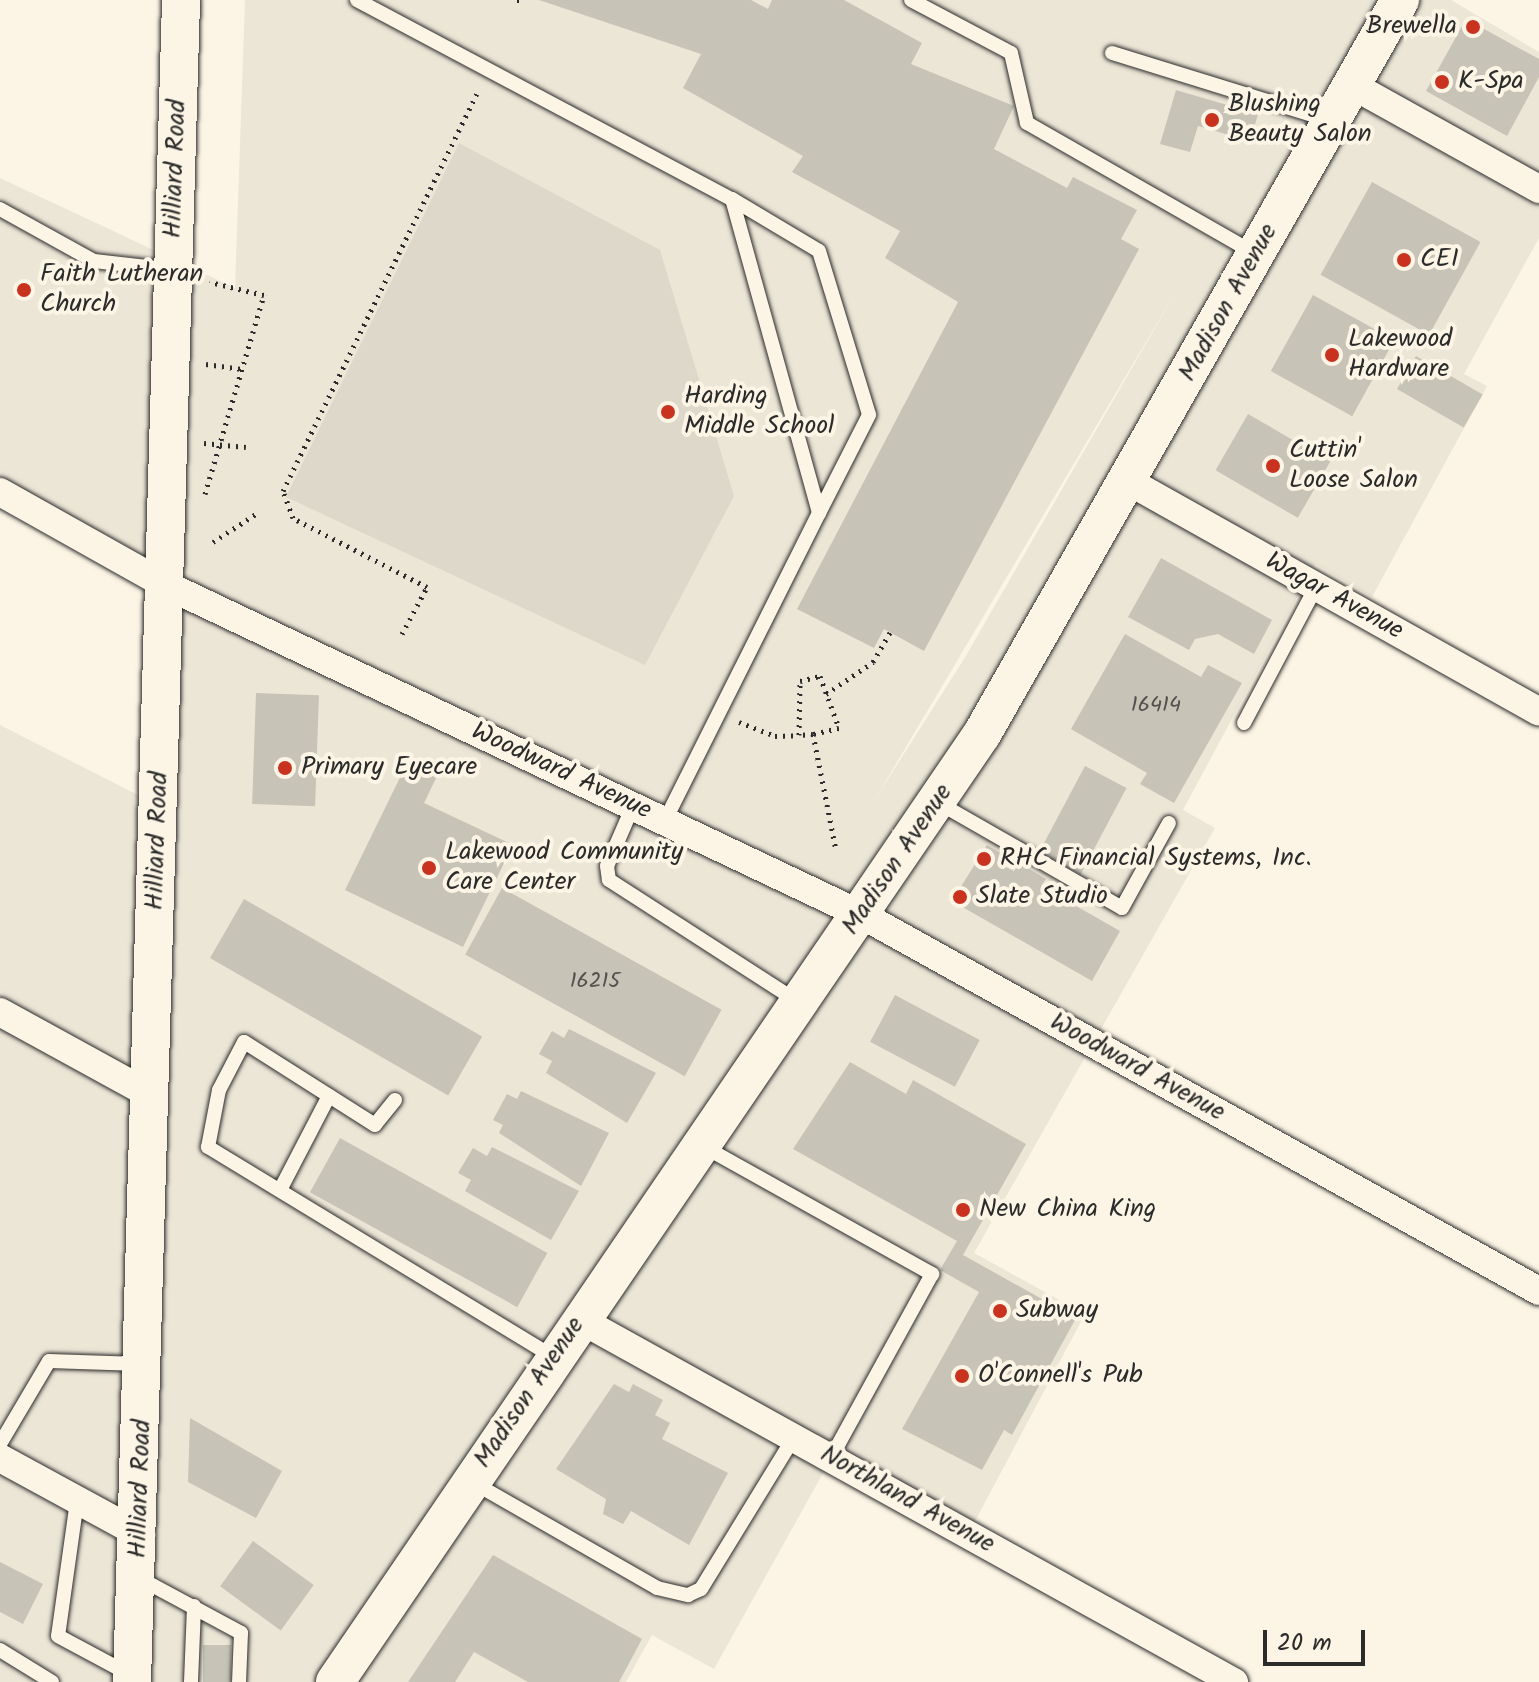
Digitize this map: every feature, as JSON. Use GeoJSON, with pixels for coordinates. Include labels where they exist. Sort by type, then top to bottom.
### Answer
{"type":"FeatureCollection","features":[{"type":"Feature","properties":{"kind":"main road","name":"Hilliard Road"},"geometry":{"type":"LineString","coordinates":[[133,1679],[141,1535],[181,0]]}},
{"type":"Feature","properties":{"kind":"main road","name":"Madison Avenue"},"geometry":{"type":"LineString","coordinates":[[335,1682],[579,1319],[862,915],[937,802],[1128,481],[1400,0]]}},
{"type":"Feature","properties":{"kind":"street"},"geometry":{"type":"LineString","coordinates":[[1352,85],[1539,189]]}},
{"type":"Feature","properties":{"kind":"street","name":"Wagar Avenue"},"geometry":{"type":"LineString","coordinates":[[1128,481],[1539,712]]}},
{"type":"Feature","properties":{"kind":"street","name":"Woodward Avenue"},"geometry":{"type":"LineString","coordinates":[[0,492],[164,584],[862,915],[1539,1291]]}},
{"type":"Feature","properties":{"kind":"street"},"geometry":{"type":"LineString","coordinates":[[0,1012],[151,1095]]}},
{"type":"Feature","properties":{"kind":"street","name":"Northland Avenue"},"geometry":{"type":"LineString","coordinates":[[579,1319],[1234,1682]]}},
{"type":"Feature","properties":{"kind":"street"},"geometry":{"type":"LineString","coordinates":[[0,1458],[141,1535]]}},
{"type":"Feature","properties":{"kind":"lane"},"geometry":{"type":"LineString","coordinates":[[357,0],[732,199],[819,251],[869,415],[665,821]]}},
{"type":"Feature","properties":{"kind":"lane"},"geometry":{"type":"LineString","coordinates":[[911,0],[1011,53],[1027,123],[1256,254]]}},
{"type":"Feature","properties":{"kind":"lane"},"geometry":{"type":"LineString","coordinates":[[1112,53],[1331,121]]}},
{"type":"Feature","properties":{"kind":"lane"},"geometry":{"type":"LineString","coordinates":[[732,199],[819,513]]}},
{"type":"Feature","properties":{"kind":"lane"},"geometry":{"type":"LineString","coordinates":[[0,209],[94,261],[173,270]]}},
{"type":"Feature","properties":{"kind":"lane"},"geometry":{"type":"LineString","coordinates":[[1244,723],[1316,587]]}},
{"type":"Feature","properties":{"kind":"lane"},"geometry":{"type":"LineString","coordinates":[[937,802],[1122,908],[1169,823]]}},
{"type":"Feature","properties":{"kind":"lane"},"geometry":{"type":"LineString","coordinates":[[633,806],[607,866],[609,880],[800,1003]]}},
{"type":"Feature","properties":{"kind":"lane"},"geometry":{"type":"LineString","coordinates":[[395,1100],[375,1125],[244,1042],[219,1090],[208,1147],[554,1357]]}},
{"type":"Feature","properties":{"kind":"lane"},"geometry":{"type":"LineString","coordinates":[[280,1190],[329,1096]]}},
{"type":"Feature","properties":{"kind":"lane"},"geometry":{"type":"LineString","coordinates":[[701,1145],[932,1274],[831,1458]]}},
{"type":"Feature","properties":{"kind":"lane"},"geometry":{"type":"LineString","coordinates":[[0,1444],[49,1361],[144,1365]]}},
{"type":"Feature","properties":{"kind":"lane"},"geometry":{"type":"LineString","coordinates":[[470,1481],[657,1588],[688,1595],[701,1589],[794,1437]]}},
{"type":"Feature","properties":{"kind":"lane"},"geometry":{"type":"LineString","coordinates":[[77,1501],[58,1636],[133,1679]]}},
{"type":"Feature","properties":{"kind":"lane"},"geometry":{"type":"LineString","coordinates":[[138,1577],[241,1633],[239,1682]]}},
{"type":"Feature","properties":{"kind":"lane"},"geometry":{"type":"LineString","coordinates":[[191,1682],[194,1606]]}},
{"type":"Feature","properties":{"kind":"lane"},"geometry":{"type":"LineString","coordinates":[[0,1650],[52,1682]]}},
{"type":"Feature","properties":{"kind":"path"},"geometry":{"type":"LineString","coordinates":[[402,634],[427,587],[293,518],[283,491],[477,94]]}},
{"type":"Feature","properties":{"kind":"path"},"geometry":{"type":"LineString","coordinates":[[204,499],[264,295],[210,282]]}},
{"type":"Feature","properties":{"kind":"path"},"geometry":{"type":"LineString","coordinates":[[206,364],[242,369]]}},
{"type":"Feature","properties":{"kind":"path"},"geometry":{"type":"LineString","coordinates":[[204,443],[246,447]]}},
{"type":"Feature","properties":{"kind":"path"},"geometry":{"type":"LineString","coordinates":[[213,542],[256,514]]}},
{"type":"Feature","properties":{"kind":"path"},"geometry":{"type":"LineString","coordinates":[[826,694],[873,662],[891,631]]}},
{"type":"Feature","properties":{"kind":"path"},"geometry":{"type":"LineString","coordinates":[[737,721],[775,736],[799,735],[813,734],[839,728],[820,676],[800,681],[799,735]]}},
{"type":"Feature","properties":{"kind":"path"},"geometry":{"type":"LineString","coordinates":[[813,734],[836,850]]}},
{"type":"Feature","properties":{"kind":"shaded area"},"geometry":{"type":"Polygon","coordinates":[[[245,0],[1451,0],[1539,52],[1539,238],[1464,374],[1487,386],[1372,597],[1315,564],[1183,810],[1215,828],[974,1253],[1085,1314],[965,1540],[827,1466],[714,1669],[652,1635],[626,1682],[0,1682],[0,725],[142,797],[146,589],[0,507],[0,178],[235,288],[245,0]],[[1178,288],[874,801],[964,659],[1178,288]]]}},
{"type":"Feature","properties":{"kind":"shaded area"},"geometry":{"type":"Polygon","coordinates":[[[459,143],[660,250],[734,496],[645,665],[286,497],[459,143]]]}},
{"type":"Feature","properties":{"kind":"building"},"geometry":{"type":"Polygon","coordinates":[[[539,0],[751,0],[768,9],[772,0],[844,0],[922,43],[911,64],[1014,106],[994,149],[1067,188],[1073,177],[1137,210],[1121,239],[1139,249],[924,651],[884,629],[874,648],[797,609],[958,302],[885,258],[900,231],[792,172],[803,156],[683,88],[701,54],[539,0]]]}},
{"type":"Feature","properties":{"kind":"building"},"geometry":{"type":"Polygon","coordinates":[[[1466,19],[1539,59],[1539,77],[1507,136],[1426,91],[1466,19]]]}},
{"type":"Feature","properties":{"kind":"building","name":"Blushing Beauty Salon"},"geometry":{"type":"Polygon","coordinates":[[[1176,90],[1258,114],[1250,141],[1198,126],[1190,152],[1160,144],[1176,90]]]}},
{"type":"Feature","properties":{"kind":"building","name":"CEI"},"geometry":{"type":"Polygon","coordinates":[[[1372,182],[1480,242],[1429,335],[1321,275],[1372,182]]]}},
{"type":"Feature","properties":{"kind":"building","name":"Lakewood Hardware"},"geometry":{"type":"Polygon","coordinates":[[[1313,295],[1394,340],[1352,416],[1271,371],[1313,295]]]}},
{"type":"Feature","properties":{"kind":"building"},"geometry":{"type":"Polygon","coordinates":[[[1416,356],[1483,394],[1464,427],[1397,389],[1416,356]]]}},
{"type":"Feature","properties":{"kind":"building","name":"Cuttin' Loose Salon"},"geometry":{"type":"Polygon","coordinates":[[[1248,414],[1330,462],[1298,518],[1216,470],[1248,414]]]}},
{"type":"Feature","properties":{"kind":"building"},"geometry":{"type":"Polygon","coordinates":[[[1161,558],[1272,620],[1254,654],[1218,634],[1195,639],[1189,650],[1128,617],[1161,558]]]}},
{"type":"Feature","properties":{"kind":"building"},"geometry":{"type":"Polygon","coordinates":[[[1125,634],[1201,677],[1208,665],[1242,683],[1174,803],[1140,784],[1147,773],[1071,729],[1125,634]]]}},
{"type":"Feature","properties":{"kind":"building","name":"Primary Eyecare"},"geometry":{"type":"Polygon","coordinates":[[[256,693],[319,695],[315,806],[252,804],[256,693]]]}},
{"type":"Feature","properties":{"kind":"building","name":"Lakewood Community Care Center"},"geometry":{"type":"Polygon","coordinates":[[[411,755],[440,770],[424,803],[513,845],[463,947],[345,890],[411,755]]]}},
{"type":"Feature","properties":{"kind":"building"},"geometry":{"type":"Polygon","coordinates":[[[1085,766],[1126,788],[1080,875],[1039,853],[1085,766]]]}},
{"type":"Feature","properties":{"kind":"building"},"geometry":{"type":"Polygon","coordinates":[[[987,845],[1009,858],[1004,866],[1014,871],[1019,863],[1046,879],[1041,886],[1120,931],[1092,981],[952,901],[987,845]]]}},
{"type":"Feature","properties":{"kind":"building"},"geometry":{"type":"Polygon","coordinates":[[[502,888],[722,1010],[685,1076],[465,954],[502,888]]]}},
{"type":"Feature","properties":{"kind":"building"},"geometry":{"type":"Polygon","coordinates":[[[244,899],[482,1036],[448,1095],[210,958],[244,899]]]}},
{"type":"Feature","properties":{"kind":"building"},"geometry":{"type":"Polygon","coordinates":[[[895,995],[980,1040],[955,1087],[870,1042],[895,995]]]}},
{"type":"Feature","properties":{"kind":"building"},"geometry":{"type":"Polygon","coordinates":[[[569,1029],[656,1073],[627,1123],[546,1073],[552,1061],[539,1054],[552,1031],[564,1038],[569,1029]]]}},
{"type":"Feature","properties":{"kind":"building"},"geometry":{"type":"Polygon","coordinates":[[[850,1062],[906,1094],[913,1080],[1026,1144],[963,1255],[1076,1318],[1012,1435],[1004,1430],[982,1470],[902,1429],[979,1292],[940,1270],[957,1241],[793,1149],[850,1062]]]}},
{"type":"Feature","properties":{"kind":"building"},"geometry":{"type":"Polygon","coordinates":[[[521,1091],[609,1133],[581,1186],[499,1133],[503,1125],[493,1120],[507,1094],[517,1099],[521,1091]]]}},
{"type":"Feature","properties":{"kind":"building"},"geometry":{"type":"Polygon","coordinates":[[[340,1138],[547,1253],[517,1307],[310,1192],[340,1138]]]}},
{"type":"Feature","properties":{"kind":"building"},"geometry":{"type":"Polygon","coordinates":[[[492,1147],[579,1191],[551,1240],[465,1191],[471,1180],[458,1173],[473,1148],[487,1156],[492,1147]]]}},
{"type":"Feature","properties":{"kind":"building"},"geometry":{"type":"Polygon","coordinates":[[[614,1384],[629,1392],[633,1384],[663,1400],[655,1415],[670,1423],[662,1439],[728,1473],[689,1545],[631,1511],[623,1524],[603,1514],[606,1499],[556,1469],[614,1384]]]}},
{"type":"Feature","properties":{"kind":"building"},"geometry":{"type":"Polygon","coordinates":[[[190,1418],[282,1471],[256,1518],[188,1482],[190,1418]]]}},
{"type":"Feature","properties":{"kind":"building"},"geometry":{"type":"Polygon","coordinates":[[[253,1541],[314,1585],[281,1630],[220,1586],[253,1541]]]}},
{"type":"Feature","properties":{"kind":"building"},"geometry":{"type":"Polygon","coordinates":[[[493,1555],[642,1639],[619,1682],[528,1682],[474,1652],[455,1682],[408,1682],[493,1555]]]}},
{"type":"Feature","properties":{"kind":"building"},"geometry":{"type":"Polygon","coordinates":[[[0,1562],[43,1584],[23,1624],[0,1612],[0,1562]]]}},
{"type":"Feature","properties":{"kind":"building"},"geometry":{"type":"Polygon","coordinates":[[[203,1645],[231,1645],[231,1682],[203,1682],[203,1645]]]}},
{"type":"Feature","properties":{"kind":"place","name":"Brewella"},"geometry":{"type":"Point","coordinates":[1473,27]}},
{"type":"Feature","properties":{"kind":"place","name":"K-Spa"},"geometry":{"type":"Point","coordinates":[1442,82]}},
{"type":"Feature","properties":{"kind":"place","name":"Blushing Beauty Salon"},"geometry":{"type":"Point","coordinates":[1212,120]}},
{"type":"Feature","properties":{"kind":"place","name":"CEI"},"geometry":{"type":"Point","coordinates":[1404,260]}},
{"type":"Feature","properties":{"kind":"place","name":"Faith Lutheran Church"},"geometry":{"type":"Point","coordinates":[24,290]}},
{"type":"Feature","properties":{"kind":"place","name":"Lakewood Hardware"},"geometry":{"type":"Point","coordinates":[1332,355]}},
{"type":"Feature","properties":{"kind":"place","name":"Harding Middle School"},"geometry":{"type":"Point","coordinates":[668,412]}},
{"type":"Feature","properties":{"kind":"place","name":"Cuttin' Loose Salon"},"geometry":{"type":"Point","coordinates":[1273,466]}},
{"type":"Feature","properties":{"kind":"place","name":"Primary Eyecare"},"geometry":{"type":"Point","coordinates":[285,768]}},
{"type":"Feature","properties":{"kind":"place","name":"RHC Financial Systems, Inc."},"geometry":{"type":"Point","coordinates":[984,859]}},
{"type":"Feature","properties":{"kind":"place","name":"Lakewood Community Care Center"},"geometry":{"type":"Point","coordinates":[429,868]}},
{"type":"Feature","properties":{"kind":"place","name":"Slate Studio"},"geometry":{"type":"Point","coordinates":[960,897]}},
{"type":"Feature","properties":{"kind":"place","name":"New China King"},"geometry":{"type":"Point","coordinates":[963,1210]}},
{"type":"Feature","properties":{"kind":"place","name":"Subway"},"geometry":{"type":"Point","coordinates":[1000,1311]}},
{"type":"Feature","properties":{"kind":"place","name":"O'Connell's Pub"},"geometry":{"type":"Point","coordinates":[962,1376]}}]}
